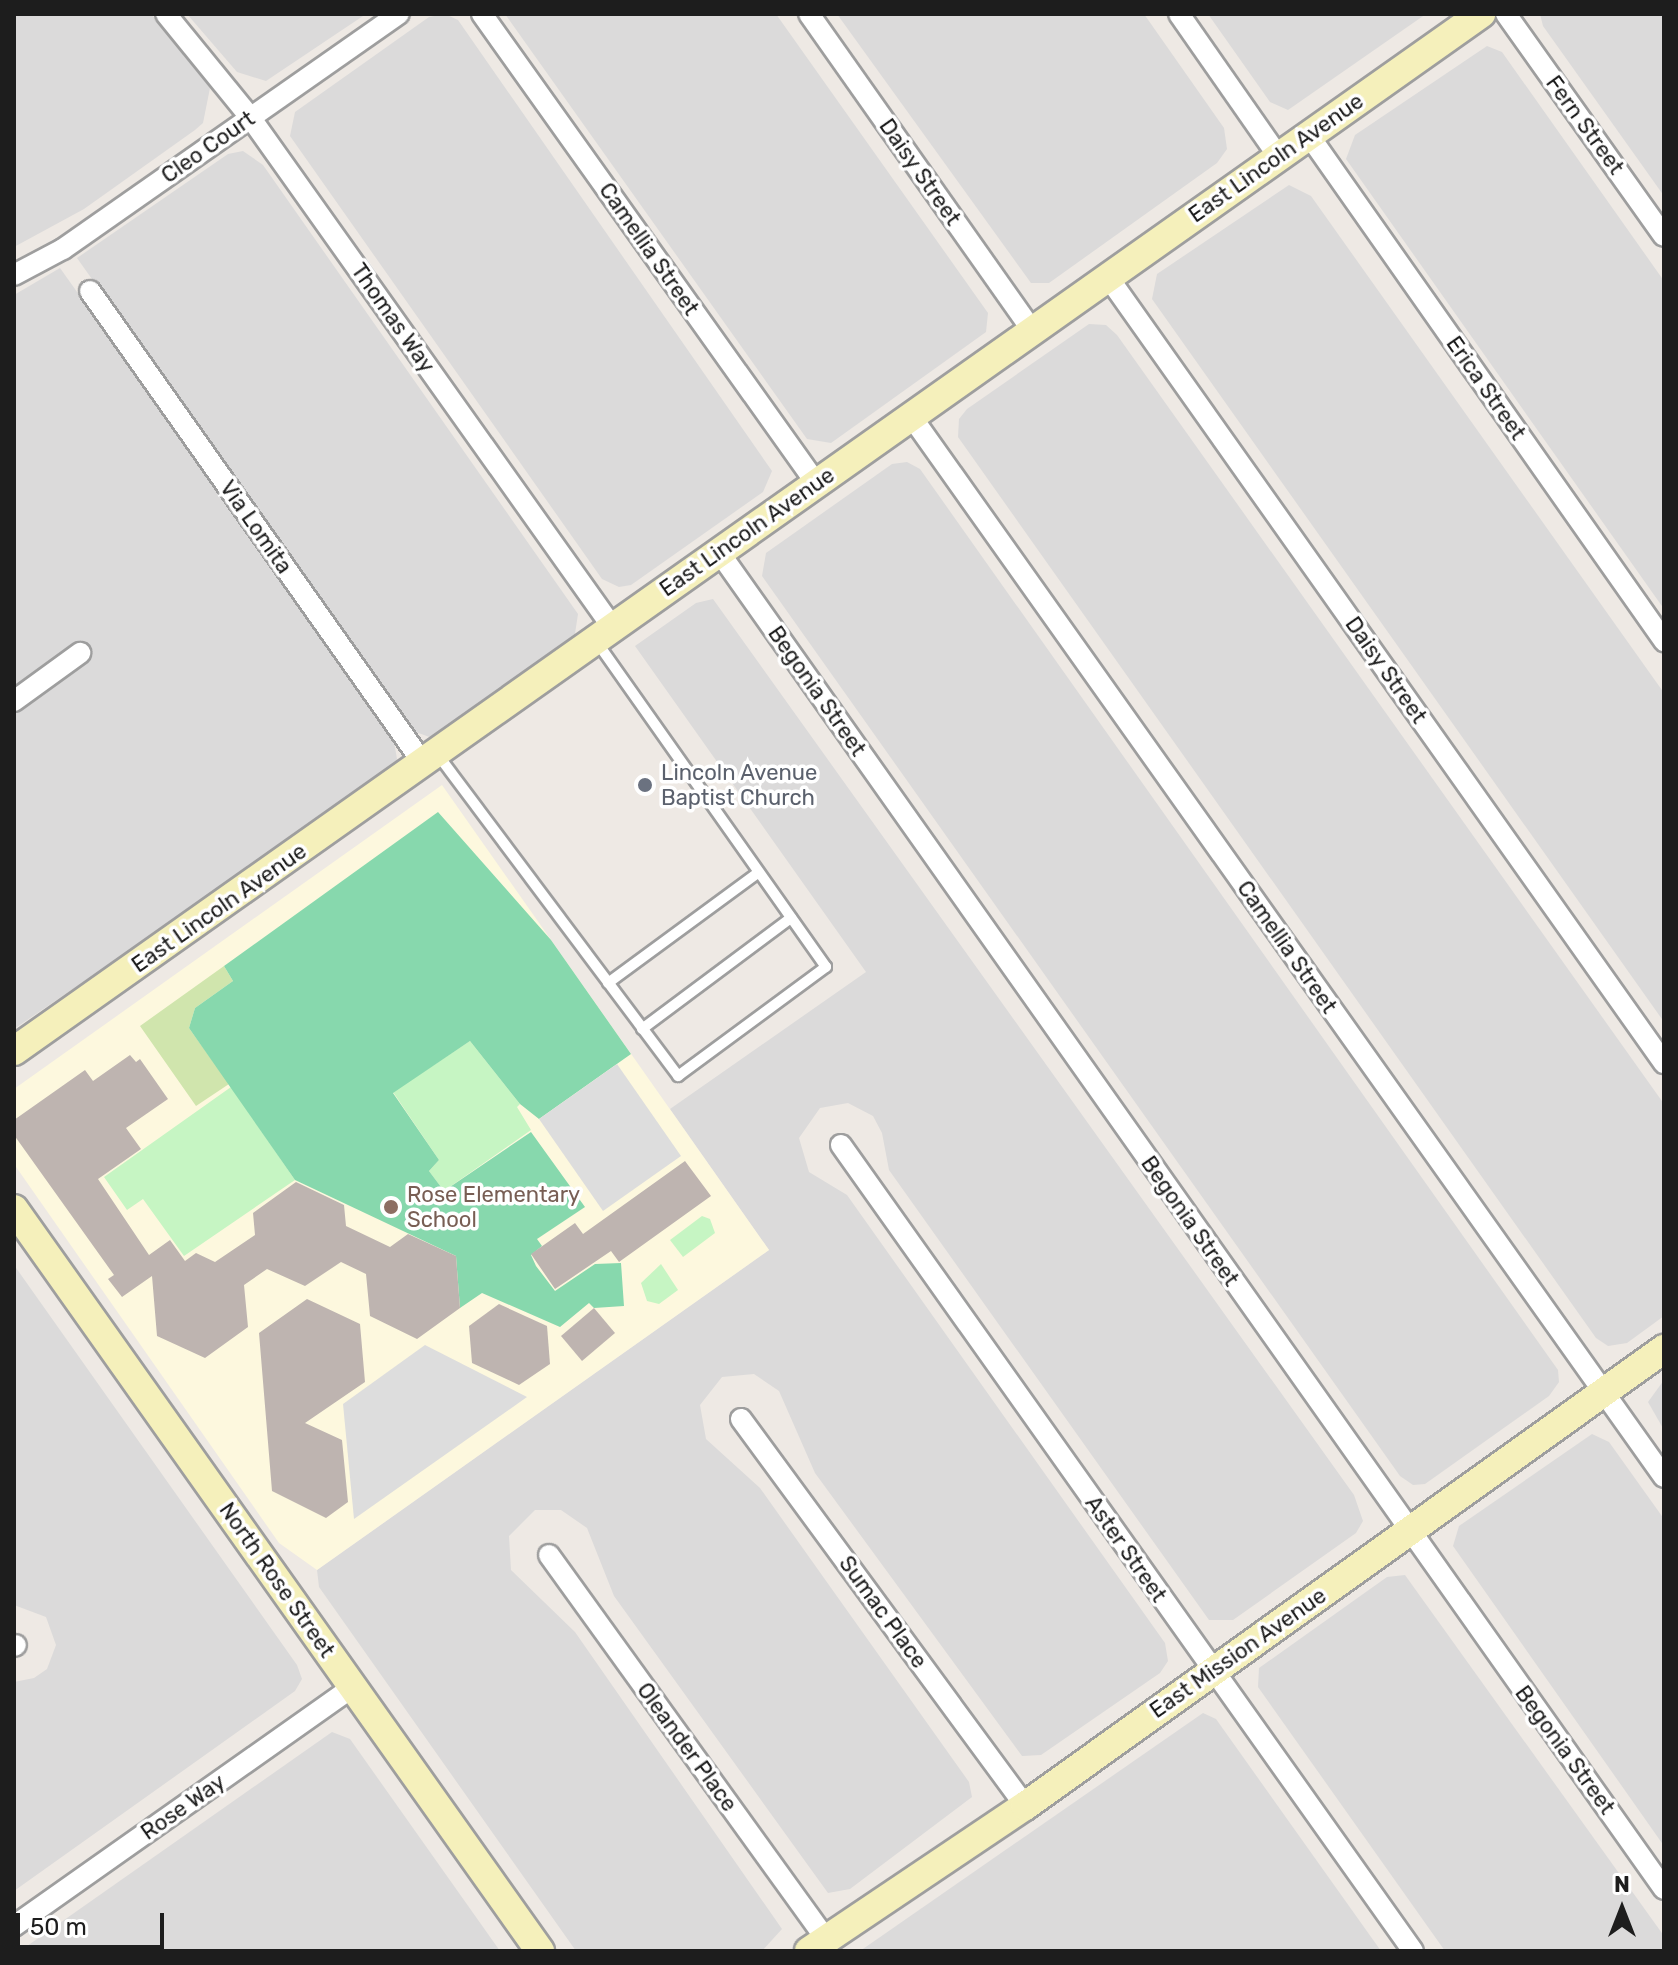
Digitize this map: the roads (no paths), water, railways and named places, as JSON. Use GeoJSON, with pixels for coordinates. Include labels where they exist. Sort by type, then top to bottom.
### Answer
{"type":"FeatureCollection","features":[{"type":"Feature","properties":{"kind":"main road","name":"East Lincoln Avenue"},"geometry":{"type":"LineString","coordinates":[[14,1051],[1481,14]]}},
{"type":"Feature","properties":{"kind":"main road","name":"North Rose Street"},"geometry":{"type":"LineString","coordinates":[[14,1209],[540,1951]]}},
{"type":"Feature","properties":{"kind":"main road","name":"East Mission Avenue"},"geometry":{"type":"LineString","coordinates":[[818,1945],[1025,1806],[1664,1349]]}},
{"type":"Feature","properties":{"kind":"street","name":"Thomas Way"},"geometry":{"type":"LineString","coordinates":[[166,14],[250,117],[604,634]]}},
{"type":"Feature","properties":{"kind":"street","name":"Cleo Court"},"geometry":{"type":"LineString","coordinates":[[14,275],[63,249],[399,14]]}},
{"type":"Feature","properties":{"kind":"street","name":"Camellia Street"},"geometry":{"type":"LineString","coordinates":[[482,14],[816,483]]}},
{"type":"Feature","properties":{"kind":"street","name":"Daisy Street"},"geometry":{"type":"LineString","coordinates":[[809,14],[1032,330]]}},
{"type":"Feature","properties":{"kind":"street"},"geometry":{"type":"LineString","coordinates":[[1179,14],[1278,156]]}},
{"type":"Feature","properties":{"kind":"street","name":"Fern Street"},"geometry":{"type":"LineString","coordinates":[[1506,14],[1664,236]]}},
{"type":"Feature","properties":{"kind":"street","name":"Erica Street"},"geometry":{"type":"LineString","coordinates":[[1308,134],[1664,641]]}},
{"type":"Feature","properties":{"kind":"street","name":"Daisy Street"},"geometry":{"type":"LineString","coordinates":[[1108,277],[1664,1063]]}},
{"type":"Feature","properties":{"kind":"street","name":"Via Lomita"},"geometry":{"type":"LineString","coordinates":[[90,291],[430,758]]}},
{"type":"Feature","properties":{"kind":"street","name":"Camellia Street"},"geometry":{"type":"LineString","coordinates":[[911,416],[1664,1477]]}},
{"type":"Feature","properties":{"kind":"street","name":"Begonia Street"},"geometry":{"type":"LineString","coordinates":[[719,552],[1409,1533],[1664,1889]]}},
{"type":"Feature","properties":{"kind":"street"},"geometry":{"type":"LineString","coordinates":[[14,701],[80,653]]}},
{"type":"Feature","properties":{"kind":"street","name":"Aster Street"},"geometry":{"type":"LineString","coordinates":[[841,1145],[1413,1951]]}},
{"type":"Feature","properties":{"kind":"street","name":"Sumac Place"},"geometry":{"type":"LineString","coordinates":[[741,1419],[1025,1806]]}},
{"type":"Feature","properties":{"kind":"street","name":"Oleander Place"},"geometry":{"type":"LineString","coordinates":[[549,1555],[818,1945]]}},
{"type":"Feature","properties":{"kind":"street","name":"Rose Way"},"geometry":{"type":"LineString","coordinates":[[14,1926],[353,1687]]}},
{"type":"Feature","properties":{"kind":"lane"},"geometry":{"type":"LineString","coordinates":[[430,758],[678,1076],[826,967],[759,872],[604,634]]}},
{"type":"Feature","properties":{"kind":"lane"},"geometry":{"type":"LineString","coordinates":[[608,983],[759,872]]}},
{"type":"Feature","properties":{"kind":"lane"},"geometry":{"type":"LineString","coordinates":[[642,1029],[791,918]]}},
{"type":"Feature","properties":{"kind":"place","name":"Lincoln Avenue Baptist Church"},"geometry":{"type":"Point","coordinates":[645,785]}},
{"type":"Feature","properties":{"kind":"place","name":"Rose Elementary School"},"geometry":{"type":"Point","coordinates":[391,1207]}}]}
